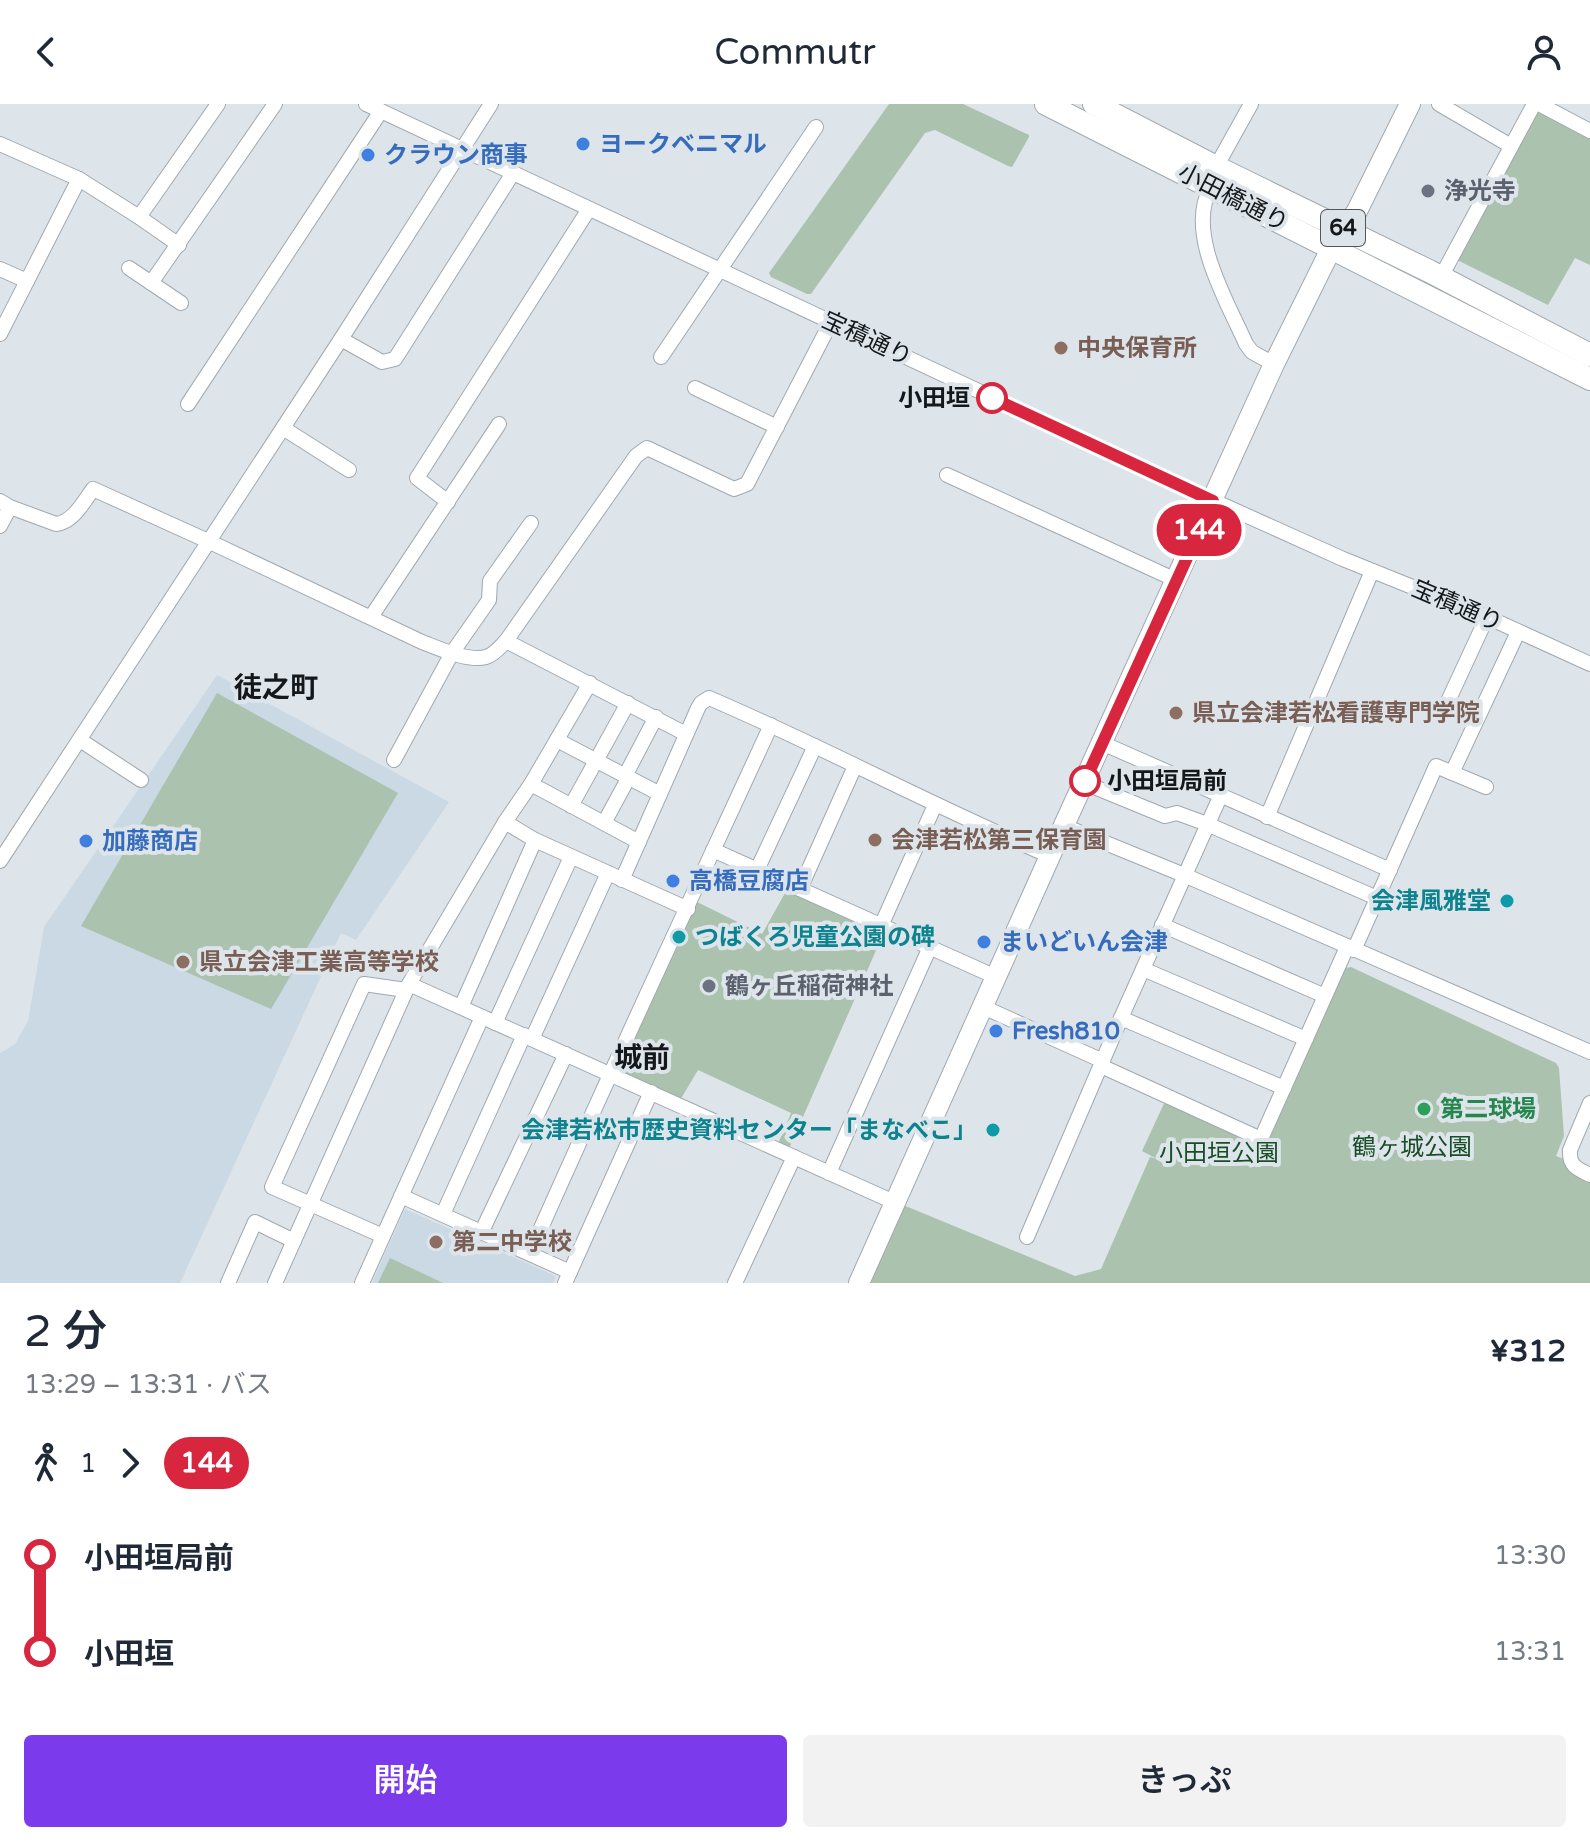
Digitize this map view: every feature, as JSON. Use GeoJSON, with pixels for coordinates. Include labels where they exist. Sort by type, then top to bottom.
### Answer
{"type":"FeatureCollection","features":[{"type":"Feature","properties":{"kind":"main road","name":"小田橋通り"},"geometry":{"type":"LineString","coordinates":[[1046,104],[1213,177],[1346,229],[1590,355]]}},
{"type":"Feature","properties":{"kind":"main road","name":"小田橋通り"},"geometry":{"type":"LineString","coordinates":[[1094,104],[1332,247],[1590,379]]}},
{"type":"Feature","properties":{"kind":"street"},"geometry":{"type":"LineString","coordinates":[[139,217],[218,104]]}},
{"type":"Feature","properties":{"kind":"street"},"geometry":{"type":"LineString","coordinates":[[151,283],[275,104]]}},
{"type":"Feature","properties":{"kind":"street","name":"宝積通り"},"geometry":{"type":"LineString","coordinates":[[366,104],[1213,501],[1590,664]]}},
{"type":"Feature","properties":{"kind":"street"},"geometry":{"type":"LineString","coordinates":[[0,861],[491,104]]}},
{"type":"Feature","properties":{"kind":"street"},"geometry":{"type":"LineString","coordinates":[[1251,104],[1213,177],[1202,206],[1206,251],[1246,344],[1252,352],[1274,364]]}},
{"type":"Feature","properties":{"kind":"street"},"geometry":{"type":"LineString","coordinates":[[859,1283],[1274,364],[1332,247],[1357,211],[1410,104]]}},
{"type":"Feature","properties":{"kind":"street"},"geometry":{"type":"LineString","coordinates":[[1439,104],[1511,146]]}},
{"type":"Feature","properties":{"kind":"street"},"geometry":{"type":"LineString","coordinates":[[1441,277],[1533,106],[1543,105],[1590,131]]}},
{"type":"Feature","properties":{"kind":"street"},"geometry":{"type":"LineString","coordinates":[[188,404],[381,111]]}},
{"type":"Feature","properties":{"kind":"street"},"geometry":{"type":"LineString","coordinates":[[661,357],[816,127]]}},
{"type":"Feature","properties":{"kind":"street"},"geometry":{"type":"LineString","coordinates":[[0,144],[79,179],[179,245]]}},
{"type":"Feature","properties":{"kind":"street"},"geometry":{"type":"LineString","coordinates":[[341,339],[382,362],[395,359],[513,173]]}},
{"type":"Feature","properties":{"kind":"street"},"geometry":{"type":"LineString","coordinates":[[0,334],[79,179]]}},
{"type":"Feature","properties":{"kind":"street"},"geometry":{"type":"LineString","coordinates":[[448,502],[417,478],[589,209]]}},
{"type":"Feature","properties":{"kind":"street"},"geometry":{"type":"LineString","coordinates":[[129,268],[181,303]]}},
{"type":"Feature","properties":{"kind":"street"},"geometry":{"type":"LineString","coordinates":[[0,269],[27,281]]}},
{"type":"Feature","properties":{"kind":"street"},"geometry":{"type":"LineString","coordinates":[[0,526],[5,504],[61,524],[68,521],[93,489],[422,642],[452,653],[486,657],[506,641],[636,456],[647,448],[734,489],[747,484],[831,322]]}},
{"type":"Feature","properties":{"kind":"street"},"geometry":{"type":"LineString","coordinates":[[695,388],[777,427]]}},
{"type":"Feature","properties":{"kind":"street"},"geometry":{"type":"LineString","coordinates":[[371,617],[499,424]]}},
{"type":"Feature","properties":{"kind":"street"},"geometry":{"type":"LineString","coordinates":[[283,428],[349,470]]}},
{"type":"Feature","properties":{"kind":"street"},"geometry":{"type":"LineString","coordinates":[[947,475],[1176,580]]}},
{"type":"Feature","properties":{"kind":"street"},"geometry":{"type":"LineString","coordinates":[[394,760],[452,653],[489,600],[490,581],[531,523]]}},
{"type":"Feature","properties":{"kind":"street"},"geometry":{"type":"LineString","coordinates":[[1267,817],[1372,571]]}},
{"type":"Feature","properties":{"kind":"street"},"geometry":{"type":"LineString","coordinates":[[1443,712],[1487,617]]}},
{"type":"Feature","properties":{"kind":"street"},"geometry":{"type":"LineString","coordinates":[[1452,773],[1518,632]]}},
{"type":"Feature","properties":{"kind":"street"},"geometry":{"type":"LineString","coordinates":[[506,641],[686,734]]}},
{"type":"Feature","properties":{"kind":"street"},"geometry":{"type":"LineString","coordinates":[[275,1283],[408,987],[590,683]]}},
{"type":"Feature","properties":{"kind":"street"},"geometry":{"type":"LineString","coordinates":[[443,1214],[528,1037],[615,876],[639,842],[701,703],[709,698],[1050,856]]}},
{"type":"Feature","properties":{"kind":"street"},"geometry":{"type":"LineString","coordinates":[[571,806],[628,703]]}},
{"type":"Feature","properties":{"kind":"street"},"geometry":{"type":"LineString","coordinates":[[604,823],[656,717]]}},
{"type":"Feature","properties":{"kind":"street"},"geometry":{"type":"LineString","coordinates":[[530,1253],[609,1073],[688,909],[771,725]]}},
{"type":"Feature","properties":{"kind":"street"},"geometry":{"type":"LineString","coordinates":[[80,740],[141,780]]}},
{"type":"Feature","properties":{"kind":"street"},"geometry":{"type":"LineString","coordinates":[[557,740],[660,794]]}},
{"type":"Feature","properties":{"kind":"street"},"geometry":{"type":"LineString","coordinates":[[1102,743],[1390,870]]}},
{"type":"Feature","properties":{"kind":"street"},"geometry":{"type":"LineString","coordinates":[[757,870],[815,746]]}},
{"type":"Feature","properties":{"kind":"street"},"geometry":{"type":"LineString","coordinates":[[800,889],[855,766]]}},
{"type":"Feature","properties":{"kind":"street"},"geometry":{"type":"LineString","coordinates":[[983,1007],[1261,1139],[1325,996],[1377,898],[1436,766],[1486,787]]}},
{"type":"Feature","properties":{"kind":"street"},"geometry":{"type":"LineString","coordinates":[[1085,781],[1165,816],[1177,813],[1207,824],[1377,898]]}},
{"type":"Feature","properties":{"kind":"street"},"geometry":{"type":"LineString","coordinates":[[531,784],[639,842]]}},
{"type":"Feature","properties":{"kind":"street"},"geometry":{"type":"LineString","coordinates":[[1027,1237],[1220,797]]}},
{"type":"Feature","properties":{"kind":"street"},"geometry":{"type":"LineString","coordinates":[[881,926],[935,805]]}},
{"type":"Feature","properties":{"kind":"street"},"geometry":{"type":"LineString","coordinates":[[505,822],[535,840],[688,909]]}},
{"type":"Feature","properties":{"kind":"street"},"geometry":{"type":"LineString","coordinates":[[1064,826],[1590,1052]]}},
{"type":"Feature","properties":{"kind":"street"},"geometry":{"type":"LineString","coordinates":[[461,1007],[535,840]]}},
{"type":"Feature","properties":{"kind":"street"},"geometry":{"type":"LineString","coordinates":[[713,850],[996,977]]}},
{"type":"Feature","properties":{"kind":"street"},"geometry":{"type":"LineString","coordinates":[[362,1283],[401,1196],[571,857]]}},
{"type":"Feature","properties":{"kind":"street"},"geometry":{"type":"LineString","coordinates":[[1162,925],[1325,996]]}},
{"type":"Feature","properties":{"kind":"street"},"geometry":{"type":"LineString","coordinates":[[829,1173],[930,947]]}},
{"type":"Feature","properties":{"kind":"street"},"geometry":{"type":"LineString","coordinates":[[1143,969],[1306,1039]]}},
{"type":"Feature","properties":{"kind":"street"},"geometry":{"type":"LineString","coordinates":[[383,1236],[272,1187],[364,984],[408,987],[461,1007],[894,1202]]}},
{"type":"Feature","properties":{"kind":"street"},"geometry":{"type":"LineString","coordinates":[[1121,1018],[1284,1088]]}},
{"type":"Feature","properties":{"kind":"street"},"geometry":{"type":"LineString","coordinates":[[482,1231],[566,1054]]}},
{"type":"Feature","properties":{"kind":"street"},"geometry":{"type":"LineString","coordinates":[[401,1196],[530,1253],[568,1277],[651,1092]]}},
{"type":"Feature","properties":{"kind":"street"},"geometry":{"type":"LineString","coordinates":[[1590,1103],[1569,1158],[1576,1169],[1590,1175]]}},
{"type":"Feature","properties":{"kind":"street"},"geometry":{"type":"LineString","coordinates":[[735,1283],[794,1157]]}},
{"type":"Feature","properties":{"kind":"street"},"geometry":{"type":"LineString","coordinates":[[228,1283],[255,1222],[294,1241]]}},
{"type":"Feature","properties":{"kind":"shaded area","name":"県立会津工業高等学校"},"geometry":{"type":"Polygon","coordinates":[[[217,675],[449,802],[356,940],[341,933],[180,1283],[0,1283],[0,1053],[15,1044],[28,1021],[44,927],[217,675]]]}},
{"type":"Feature","properties":{"kind":"shaded area","name":"第二中学校"},"geometry":{"type":"Polygon","coordinates":[[[405,1209],[556,1276],[553,1283],[372,1283],[405,1209]]]}},
{"type":"Feature","properties":{"kind":"green space"},"geometry":{"type":"Polygon","coordinates":[[[889,104],[963,104],[1029,137],[1012,167],[935,130],[925,133],[811,294],[771,277],[769,273],[889,104]]]}},
{"type":"Feature","properties":{"kind":"green space"},"geometry":{"type":"Polygon","coordinates":[[[1538,109],[1590,137],[1590,265],[1575,258],[1548,305],[1455,259],[1538,109]]]}},
{"type":"Feature","properties":{"kind":"green space"},"geometry":{"type":"Polygon","coordinates":[[[217,693],[398,793],[271,1009],[81,926],[217,693]]]}},
{"type":"Feature","properties":{"kind":"green space"},"geometry":{"type":"Polygon","coordinates":[[[789,886],[885,930],[788,1151],[777,1146],[791,1113],[698,1070],[679,1102],[620,1074],[619,1061],[693,900],[762,934],[789,886]]]}},
{"type":"Feature","properties":{"kind":"green space","name":"鶴ヶ城公園"},"geometry":{"type":"Polygon","coordinates":[[[1351,967],[1556,1063],[1559,1068],[1564,1136],[1556,1156],[1590,1169],[1590,1283],[861,1283],[896,1202],[1075,1276],[1101,1269],[1150,1157],[1157,1159],[1142,1151],[1167,1097],[1264,1140],[1340,969],[1351,967]]]}},
{"type":"Feature","properties":{"kind":"green space"},"geometry":{"type":"Polygon","coordinates":[[[390,1258],[443,1283],[378,1283],[390,1258]]]}},
{"type":"Feature","properties":{"kind":"bus line","name":"144"},"geometry":{"type":"LineString","coordinates":[[992,398],[1213,501],[1085,781]]}},
{"type":"Feature","properties":{"kind":"place","name":"ヨークベニマル"},"geometry":{"type":"Point","coordinates":[583,144]}},
{"type":"Feature","properties":{"kind":"place","name":"クラウン商事"},"geometry":{"type":"Point","coordinates":[368,155]}},
{"type":"Feature","properties":{"kind":"place","name":"浄光寺"},"geometry":{"type":"Point","coordinates":[1428,191]}},
{"type":"Feature","properties":{"kind":"place","name":"中央保育所"},"geometry":{"type":"Point","coordinates":[1061,348]}},
{"type":"Feature","properties":{"kind":"place","name":"小田垣"},"geometry":{"type":"Point","coordinates":[992,398]}},
{"type":"Feature","properties":{"kind":"place","name":"県立会津若松看護専門学院"},"geometry":{"type":"Point","coordinates":[1176,713]}},
{"type":"Feature","properties":{"kind":"place","name":"小田垣局前"},"geometry":{"type":"Point","coordinates":[1085,781]}},
{"type":"Feature","properties":{"kind":"place","name":"会津若松第三保育園"},"geometry":{"type":"Point","coordinates":[875,840]}},
{"type":"Feature","properties":{"kind":"place","name":"加藤商店"},"geometry":{"type":"Point","coordinates":[86,841]}},
{"type":"Feature","properties":{"kind":"place","name":"高橋豆腐店"},"geometry":{"type":"Point","coordinates":[673,881]}},
{"type":"Feature","properties":{"kind":"place","name":"会津風雅堂"},"geometry":{"type":"Point","coordinates":[1507,901]}},
{"type":"Feature","properties":{"kind":"place","name":"つばくろ児童公園の碑"},"geometry":{"type":"Point","coordinates":[679,937]}},
{"type":"Feature","properties":{"kind":"place","name":"まいどいん会津"},"geometry":{"type":"Point","coordinates":[984,942]}},
{"type":"Feature","properties":{"kind":"place","name":"県立会津工業高等学校"},"geometry":{"type":"Point","coordinates":[183,962]}},
{"type":"Feature","properties":{"kind":"place","name":"鶴ヶ丘稲荷神社"},"geometry":{"type":"Point","coordinates":[709,986]}},
{"type":"Feature","properties":{"kind":"place","name":"Fresh810"},"geometry":{"type":"Point","coordinates":[996,1031]}},
{"type":"Feature","properties":{"kind":"place","name":"第二球場"},"geometry":{"type":"Point","coordinates":[1424,1109]}},
{"type":"Feature","properties":{"kind":"place","name":"会津若松市歴史資料センター「まなべこ」"},"geometry":{"type":"Point","coordinates":[993,1130]}},
{"type":"Feature","properties":{"kind":"place","name":"第二中学校"},"geometry":{"type":"Point","coordinates":[436,1242]}},
{"type":"Feature","properties":{"kind":"district","name":"徒之町"},"geometry":{"type":"Point","coordinates":[276,688]}},
{"type":"Feature","properties":{"kind":"district","name":"城前"},"geometry":{"type":"Point","coordinates":[642,1058]}},
{"type":"Feature","properties":{"kind":"park label","name":"小田垣公園"},"geometry":{"type":"Point","coordinates":[1219,1153]}}]}
